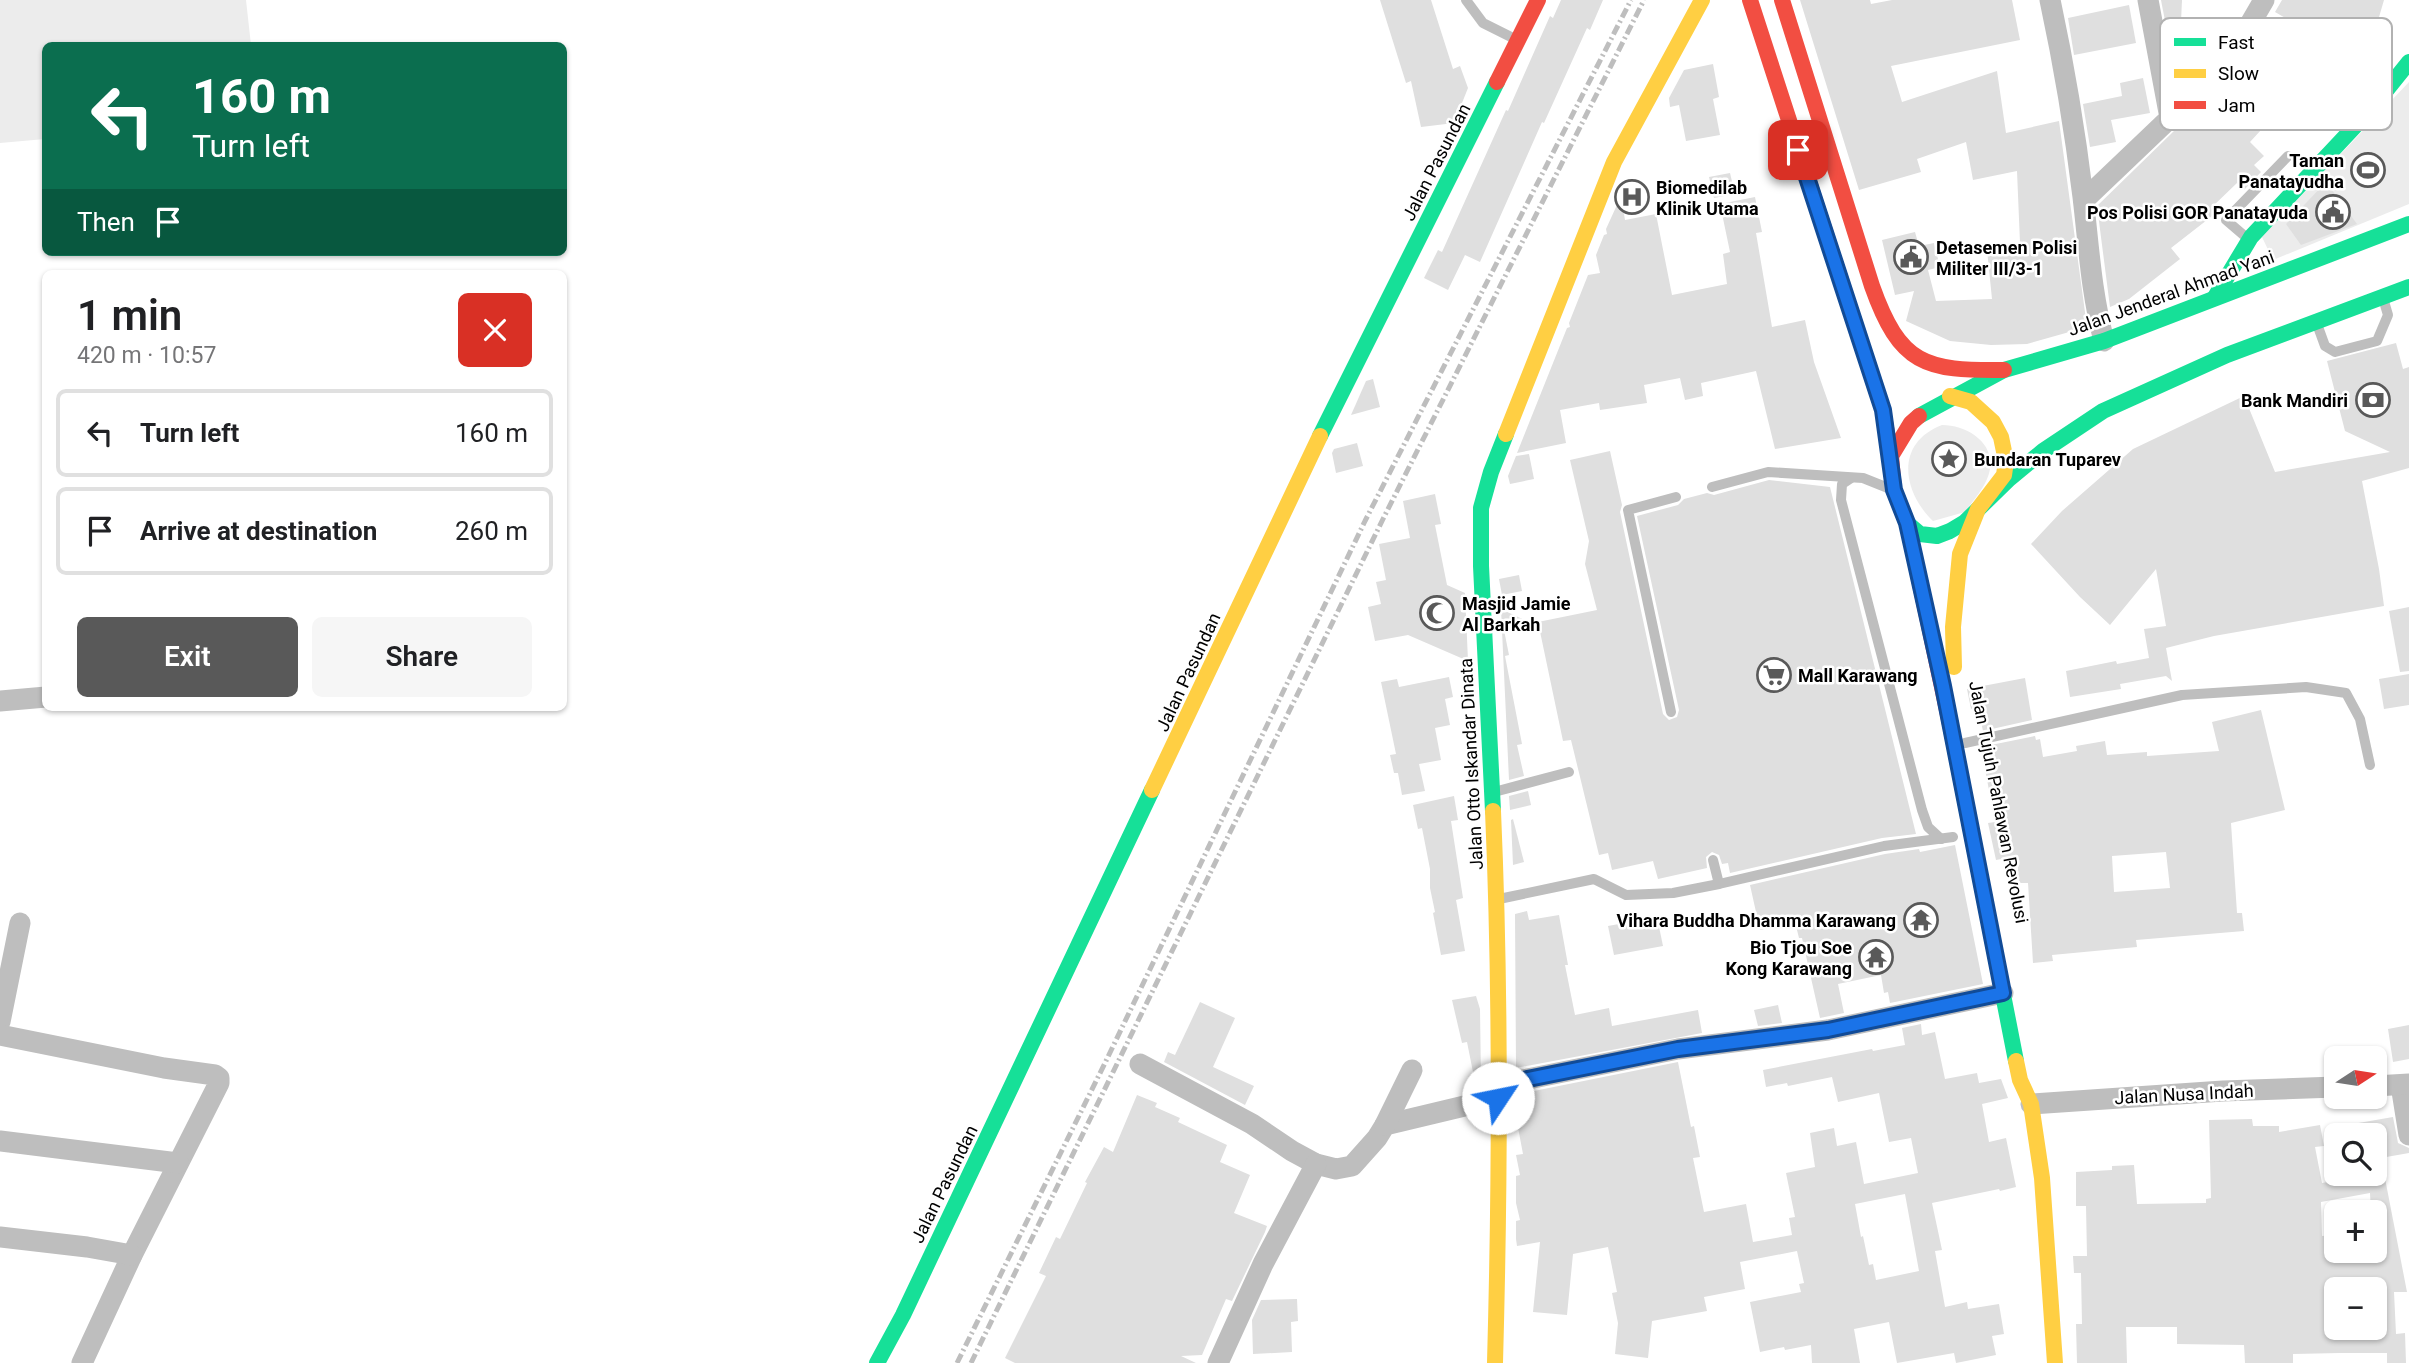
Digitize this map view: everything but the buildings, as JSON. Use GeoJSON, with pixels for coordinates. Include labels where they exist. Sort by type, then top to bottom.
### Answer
{"type":"FeatureCollection","features":[{"type":"Feature","properties":{"kind":"main road","name":"Jalan Pasundan"},"geometry":{"type":"LineString","coordinates":[[877,1363],[903,1315],[1347,380],[1538,0]]}},
{"type":"Feature","properties":{"kind":"main road","name":"Jalan Otto Iskandar Dinata"},"geometry":{"type":"LineString","coordinates":[[1495,1363],[1499,1211],[1497,900],[1490,793],[1481,508],[1491,472],[1614,162],[1702,0]]}},
{"type":"Feature","properties":{"kind":"main road","name":"Jalan Tujuh Pahlawan Revolusi"},"geometry":{"type":"LineString","coordinates":[[1750,0],[1883,410],[1894,490],[1907,523],[1943,686],[1955,836],[2003,993],[2020,1080],[2031,1104],[2046,1219],[2055,1363]]}},
{"type":"Feature","properties":{"kind":"main road"},"geometry":{"type":"LineString","coordinates":[[1782,0],[1838,184],[1891,331],[1908,352],[1930,365],[1943,380],[1950,396],[1971,402],[1993,422],[2001,437],[2007,461],[2004,475],[1978,509]]}},
{"type":"Feature","properties":{"kind":"main road"},"geometry":{"type":"LineString","coordinates":[[2392,92],[2409,62]]}},
{"type":"Feature","properties":{"kind":"main road"},"geometry":{"type":"LineString","coordinates":[[2215,297],[2249,240],[2353,130]]}},
{"type":"Feature","properties":{"kind":"main road","name":"Jalan Jenderal Ahmad Yani"},"geometry":{"type":"LineString","coordinates":[[1891,456],[1911,423],[1926,411],[1950,396],[2004,370],[2104,341],[2409,224]]}},
{"type":"Feature","properties":{"kind":"main road"},"geometry":{"type":"LineString","coordinates":[[1907,523],[1920,534],[1937,536],[1965,522],[2043,451],[2103,411],[2227,355],[2409,287]]}},
{"type":"Feature","properties":{"kind":"main road"},"geometry":{"type":"LineString","coordinates":[[1930,365],[1959,370],[2004,370]]}},
{"type":"Feature","properties":{"kind":"main road","name":"Jalan Tujuh Pahlawan Revolusi"},"geometry":{"type":"LineString","coordinates":[[1978,509],[1960,554],[1952,627],[1955,687],[2022,1011]]}},
{"type":"Feature","properties":{"kind":"main road","name":"Jalan Tujuh Pahlawan Revolusi"},"geometry":{"type":"LineString","coordinates":[[2031,1104],[2037,1078]]}},
{"type":"Feature","properties":{"kind":"street"},"geometry":{"type":"LineString","coordinates":[[2050,0],[2067,78],[2095,306],[2104,341]]}},
{"type":"Feature","properties":{"kind":"street"},"geometry":{"type":"LineString","coordinates":[[2148,0],[2160,64]]}},
{"type":"Feature","properties":{"kind":"street"},"geometry":{"type":"LineString","coordinates":[[2254,18],[2264,0]]}},
{"type":"Feature","properties":{"kind":"street"},"geometry":{"type":"LineString","coordinates":[[2084,200],[2160,128]]}},
{"type":"Feature","properties":{"kind":"street"},"geometry":{"type":"LineString","coordinates":[[0,701],[42,697]]}},
{"type":"Feature","properties":{"kind":"street"},"geometry":{"type":"LineString","coordinates":[[0,1022],[20,923]]}},
{"type":"Feature","properties":{"kind":"street"},"geometry":{"type":"LineString","coordinates":[[1385,1125],[1498,1098],[1518,1081],[1678,1049],[1828,1030],[2003,993]]}},
{"type":"Feature","properties":{"kind":"street"},"geometry":{"type":"LineString","coordinates":[[0,1035],[164,1068],[215,1075],[219,1079],[82,1363]]}},
{"type":"Feature","properties":{"kind":"street"},"geometry":{"type":"LineString","coordinates":[[1140,1064],[1252,1124],[1315,1164],[1336,1169],[1352,1166],[1377,1138],[1412,1070]]}},
{"type":"Feature","properties":{"kind":"street"},"geometry":{"type":"LineString","coordinates":[[2387,1086],[2405,1085],[2409,1135]]}},
{"type":"Feature","properties":{"kind":"street","name":"Jalan Nusa Indah"},"geometry":{"type":"LineString","coordinates":[[2031,1104],[2223,1091],[2324,1087]]}},
{"type":"Feature","properties":{"kind":"street"},"geometry":{"type":"LineString","coordinates":[[0,1141],[178,1163]]}},
{"type":"Feature","properties":{"kind":"street"},"geometry":{"type":"LineString","coordinates":[[1218,1363],[1263,1264],[1315,1164]]}},
{"type":"Feature","properties":{"kind":"street"},"geometry":{"type":"LineString","coordinates":[[0,1237],[132,1255]]}},
{"type":"Feature","properties":{"kind":"lane"},"geometry":{"type":"LineString","coordinates":[[1466,0],[1483,23],[1518,41]]}},
{"type":"Feature","properties":{"kind":"lane"},"geometry":{"type":"LineString","coordinates":[[2249,240],[2226,220],[2288,156]]}},
{"type":"Feature","properties":{"kind":"lane"},"geometry":{"type":"LineString","coordinates":[[2316,322],[2325,346],[2335,352],[2376,341],[2388,314],[2383,296]]}},
{"type":"Feature","properties":{"kind":"lane"},"geometry":{"type":"LineString","coordinates":[[1771,465],[1817,470],[1828,477]]}},
{"type":"Feature","properties":{"kind":"lane"},"geometry":{"type":"LineString","coordinates":[[1712,487],[1768,472],[1863,478],[1894,490]]}},
{"type":"Feature","properties":{"kind":"lane"},"geometry":{"type":"LineString","coordinates":[[1851,478],[1842,484],[1841,500],[1922,810],[1928,827],[1955,836]]}},
{"type":"Feature","properties":{"kind":"lane"},"geometry":{"type":"LineString","coordinates":[[1671,712],[1628,510],[1676,497]]}},
{"type":"Feature","properties":{"kind":"lane"},"geometry":{"type":"LineString","coordinates":[[1965,743],[2182,695],[2306,687],[2346,694],[2360,719],[2370,765]]}},
{"type":"Feature","properties":{"kind":"lane"},"geometry":{"type":"LineString","coordinates":[[1490,793],[1569,772]]}},
{"type":"Feature","properties":{"kind":"lane"},"geometry":{"type":"LineString","coordinates":[[1497,900],[1594,879],[1626,895],[1673,892],[1884,846],[1955,836]]}},
{"type":"Feature","properties":{"kind":"lane"},"geometry":{"type":"LineString","coordinates":[[1713,860],[1719,884]]}},
{"type":"Feature","properties":{"kind":"shaded area"},"geometry":{"type":"Polygon","coordinates":[[[0,0],[246,0],[251,42],[42,42],[42,139],[0,143],[0,0]]]}},
{"type":"Feature","properties":{"kind":"shaded area","name":"Taman Panatayudha"},"geometry":{"type":"Polygon","coordinates":[[[2409,82],[2409,204],[2273,260],[2262,237],[2363,130],[2392,130],[2392,100],[2409,82]]]}},
{"type":"Feature","properties":{"kind":"shaded area"},"geometry":{"type":"Polygon","coordinates":[[[1942,425],[1963,429],[1980,440],[1990,457],[1990,467],[1982,488],[1965,512],[1933,521],[1915,496],[1908,468],[1916,443],[1942,425]]]}},
{"type":"Feature","properties":{"kind":"railway"},"geometry":{"type":"LineString","coordinates":[[957,1363],[1105,1063],[1365,521],[1631,0]]}},
{"type":"Feature","properties":{"kind":"railway"},"geometry":{"type":"LineString","coordinates":[[971,1363],[1383,519],[1644,0]]}},
{"type":"Feature","properties":{"kind":"traffic: fast"},"geometry":{"type":"LineString","coordinates":[[2392,83],[2409,62]]}},
{"type":"Feature","properties":{"kind":"traffic: fast"},"geometry":{"type":"LineString","coordinates":[[1320,436],[1497,82]]}},
{"type":"Feature","properties":{"kind":"traffic: fast"},"geometry":{"type":"LineString","coordinates":[[2215,297],[2251,237],[2351,130]]}},
{"type":"Feature","properties":{"kind":"traffic: fast"},"geometry":{"type":"LineString","coordinates":[[1919,416],[2004,370],[2104,341],[2409,224]]}},
{"type":"Feature","properties":{"kind":"traffic: fast"},"geometry":{"type":"LineString","coordinates":[[1907,523],[1920,534],[1937,536],[1950,531],[1965,522],[2009,479],[2043,451],[2103,411],[2227,355],[2409,287]]}},
{"type":"Feature","properties":{"kind":"traffic: fast"},"geometry":{"type":"LineString","coordinates":[[1493,811],[1481,566],[1481,508],[1506,434]]}},
{"type":"Feature","properties":{"kind":"traffic: fast"},"geometry":{"type":"LineString","coordinates":[[1951,729],[2016,1061]]}},
{"type":"Feature","properties":{"kind":"traffic: fast"},"geometry":{"type":"LineString","coordinates":[[877,1363],[903,1315],[1152,790]]}},
{"type":"Feature","properties":{"kind":"traffic: slow"},"geometry":{"type":"LineString","coordinates":[[1506,434],[1614,162],[1702,0]]}},
{"type":"Feature","properties":{"kind":"traffic: slow"},"geometry":{"type":"LineString","coordinates":[[1950,396],[1971,402],[1993,422],[2001,437],[2006,461],[2004,475],[1978,509],[1960,554],[1953,627],[1954,667]]}},
{"type":"Feature","properties":{"kind":"traffic: slow"},"geometry":{"type":"LineString","coordinates":[[1152,790],[1320,436]]}},
{"type":"Feature","properties":{"kind":"traffic: slow"},"geometry":{"type":"LineString","coordinates":[[1493,811],[1499,1087],[1495,1363]]}},
{"type":"Feature","properties":{"kind":"traffic: slow"},"geometry":{"type":"LineString","coordinates":[[2016,1061],[2020,1080],[2031,1104],[2042,1178],[2055,1363]]}},
{"type":"Feature","properties":{"kind":"traffic: jam"},"geometry":{"type":"LineString","coordinates":[[1497,82],[1538,0]]}},
{"type":"Feature","properties":{"kind":"traffic: jam"},"geometry":{"type":"LineString","coordinates":[[1750,0],[1883,410],[1891,456]]}},
{"type":"Feature","properties":{"kind":"traffic: jam"},"geometry":{"type":"LineString","coordinates":[[1782,0],[1872,286],[1893,333],[1905,348],[1935,365],[2004,370]]}},
{"type":"Feature","properties":{"kind":"traffic: jam"},"geometry":{"type":"LineString","coordinates":[[1919,416],[1911,423],[1891,456],[1894,490],[1907,523],[1951,729]]}},
{"type":"Feature","properties":{"kind":"place","name":"Taman Panatayudha"},"geometry":{"type":"Point","coordinates":[2368,170]}},
{"type":"Feature","properties":{"kind":"place","name":"Biomedilab Klinik Utama"},"geometry":{"type":"Point","coordinates":[1632,197]}},
{"type":"Feature","properties":{"kind":"place","name":"Pos Polisi GOR Panatayuda"},"geometry":{"type":"Point","coordinates":[2333,212]}},
{"type":"Feature","properties":{"kind":"place","name":"Detasemen Polisi Militer III/3-1"},"geometry":{"type":"Point","coordinates":[1911,257]}},
{"type":"Feature","properties":{"kind":"place","name":"Bank Mandiri"},"geometry":{"type":"Point","coordinates":[2373,400]}},
{"type":"Feature","properties":{"kind":"place","name":"Bundaran Tuparev"},"geometry":{"type":"Point","coordinates":[1949,459]}},
{"type":"Feature","properties":{"kind":"place","name":"Masjid Jamie Al Barkah"},"geometry":{"type":"Point","coordinates":[1437,613]}},
{"type":"Feature","properties":{"kind":"place","name":"Mall Karawang"},"geometry":{"type":"Point","coordinates":[1774,675]}},
{"type":"Feature","properties":{"kind":"place","name":"Vihara Buddha Dhamma Karawang"},"geometry":{"type":"Point","coordinates":[1921,920]}},
{"type":"Feature","properties":{"kind":"place","name":"Bio Tjou Soe Kong Karawang"},"geometry":{"type":"Point","coordinates":[1876,957]}},
{"type":"Feature","properties":{"kind":"route"},"geometry":{"type":"LineString","coordinates":[[1498,1098],[1518,1081],[1678,1049],[1828,1030],[2003,993],[1943,686],[1907,523],[1894,490],[1883,410],[1798,150]]}}]}
